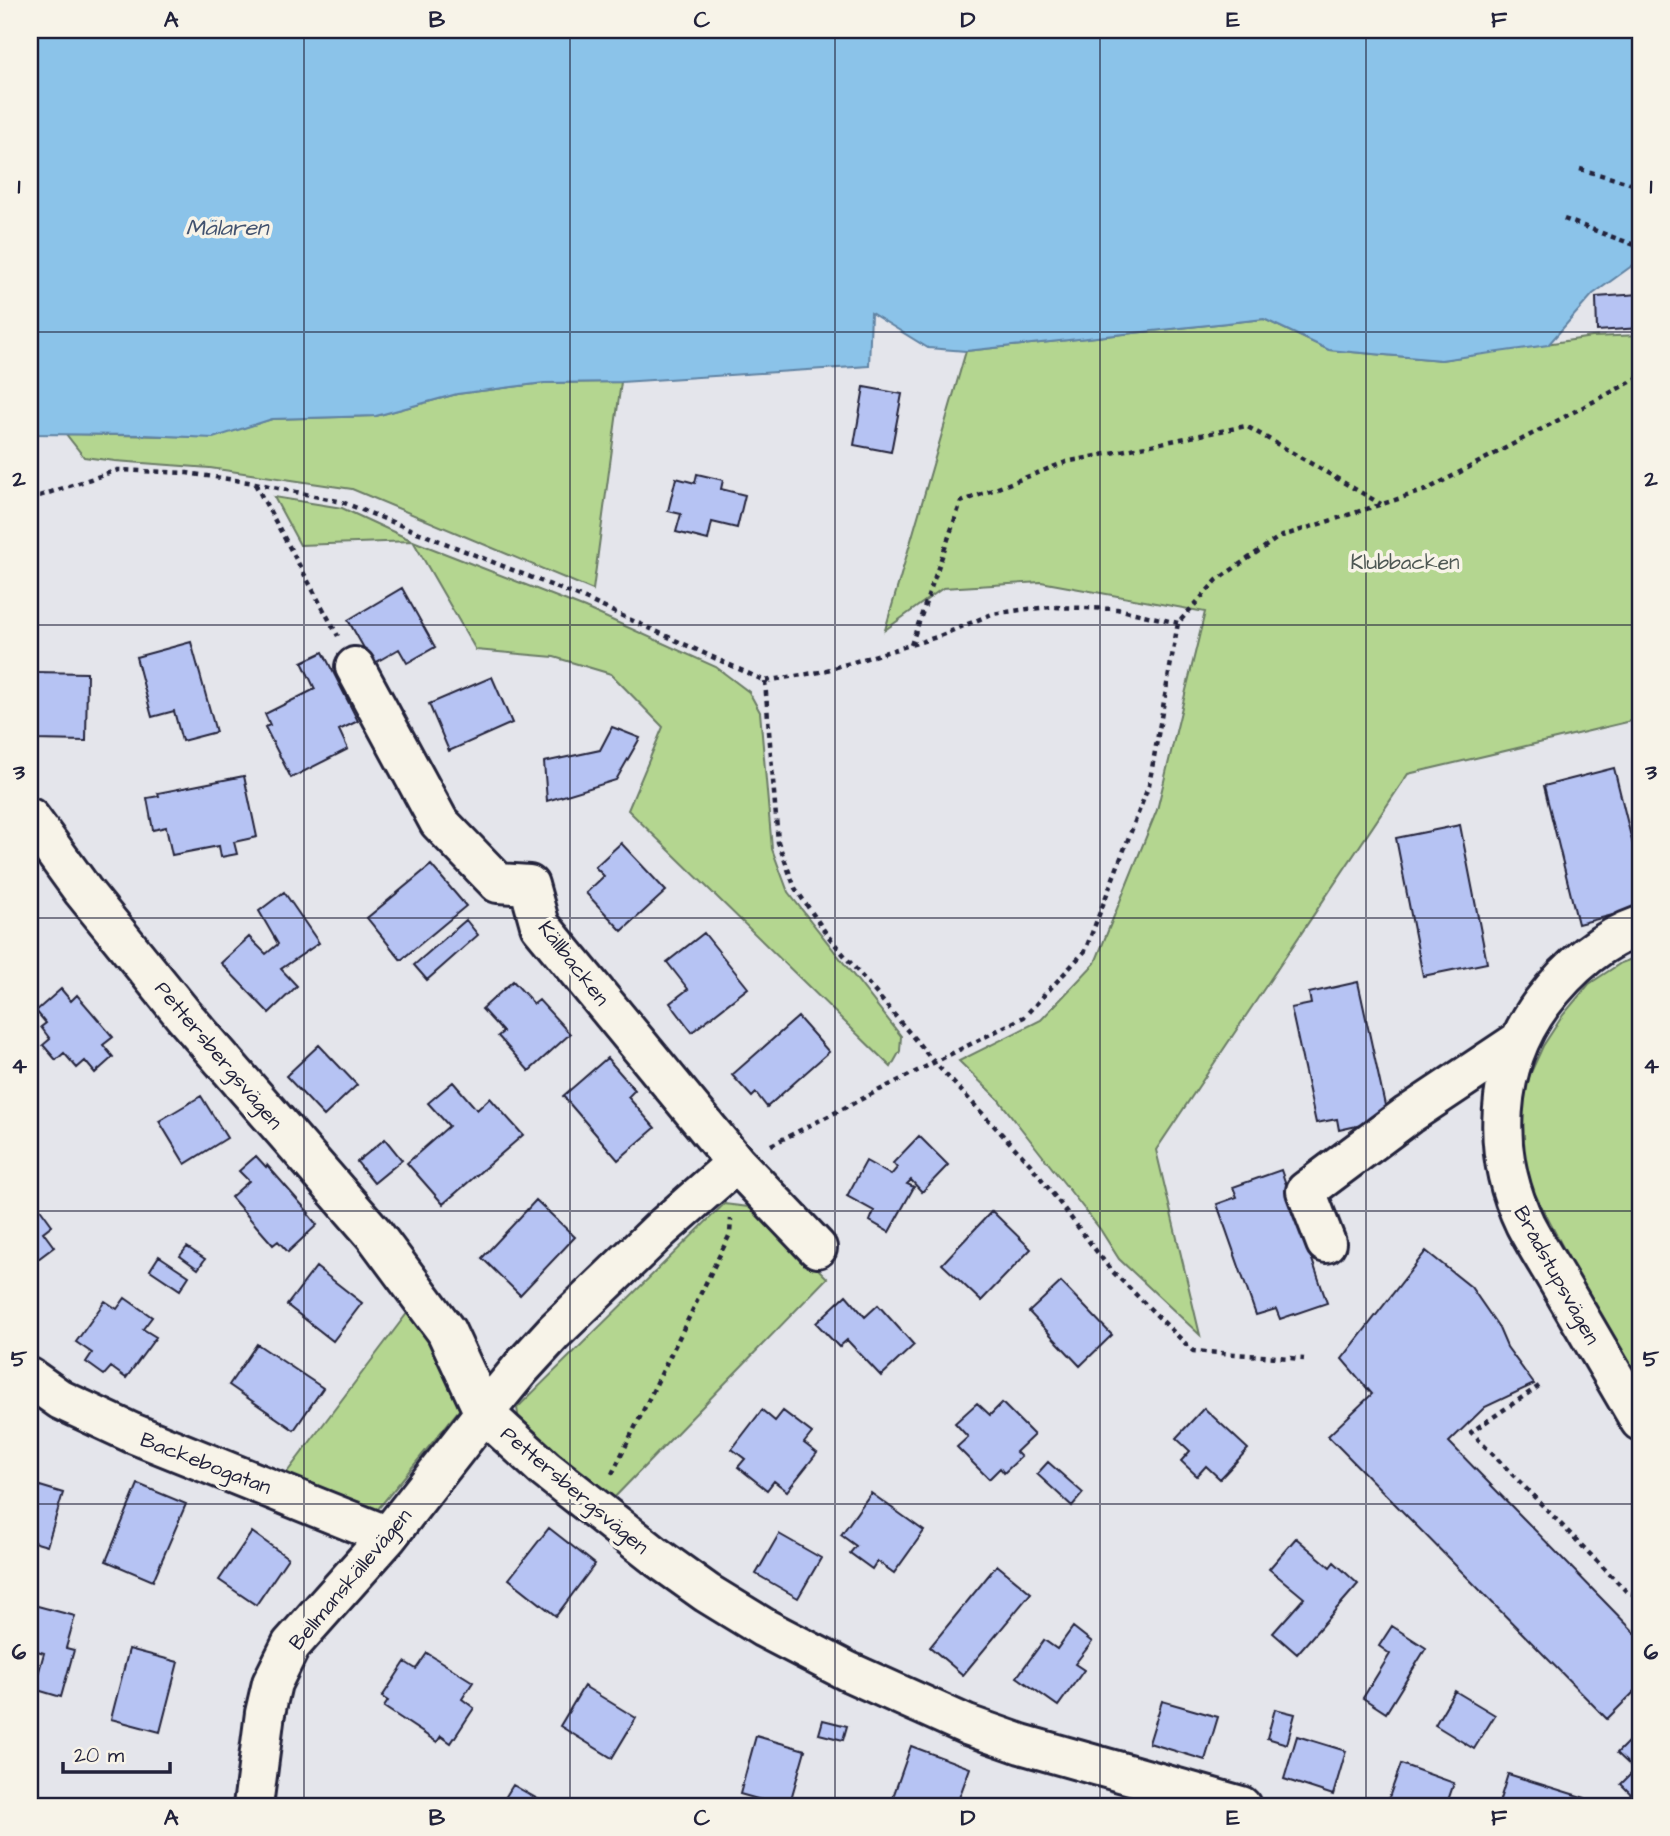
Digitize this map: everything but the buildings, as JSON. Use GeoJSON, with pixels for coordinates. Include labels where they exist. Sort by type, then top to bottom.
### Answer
{"type":"FeatureCollection","features":[{"type":"Feature","properties":{"kind":"street","name":"Källbacken"},"geometry":{"type":"LineString","coordinates":[[355,667],[439,822],[498,883],[528,885],[540,925],[736,1163],[817,1248]]}},
{"type":"Feature","properties":{"kind":"street","name":"Pettersbergsvägen"},"geometry":{"type":"LineString","coordinates":[[30,818],[83,891],[185,1017],[374,1234],[446,1331],[484,1413],[594,1509],[658,1559],[764,1628],[916,1703],[1021,1744],[1241,1806]]}},
{"type":"Feature","properties":{"kind":"street","name":"Brådstupsvägen"},"geometry":{"type":"LineString","coordinates":[[1640,926],[1607,942],[1573,967],[1536,1011],[1518,1041],[1507,1075],[1503,1100],[1502,1147],[1515,1201],[1526,1225],[1640,1421]]}},
{"type":"Feature","properties":{"kind":"street"},"geometry":{"type":"LineString","coordinates":[[1326,1243],[1306,1191],[1408,1115],[1518,1041]]}},
{"type":"Feature","properties":{"kind":"street"},"geometry":{"type":"LineString","coordinates":[[484,1413],[555,1331],[661,1229],[736,1163]]}},
{"type":"Feature","properties":{"kind":"street","name":"Backebogatan"},"geometry":{"type":"LineString","coordinates":[[30,1378],[61,1400],[132,1433],[388,1535]]}},
{"type":"Feature","properties":{"kind":"street","name":"Bellmanskällevägen"},"geometry":{"type":"LineString","coordinates":[[253,1806],[265,1713],[272,1683],[291,1645],[388,1535],[484,1413]]}},
{"type":"Feature","properties":{"kind":"path"},"geometry":{"type":"LineString","coordinates":[[1580,169],[1640,186]]}},
{"type":"Feature","properties":{"kind":"path"},"geometry":{"type":"LineString","coordinates":[[1564,219],[1640,247]]}},
{"type":"Feature","properties":{"kind":"path"},"geometry":{"type":"LineString","coordinates":[[594,1509],[730,1234],[736,1163],[1024,1017],[1084,951],[1149,785],[1178,623],[1217,580],[1279,537],[1426,490],[1640,377]]}},
{"type":"Feature","properties":{"kind":"path"},"geometry":{"type":"LineString","coordinates":[[911,646],[961,502],[1066,462],[1247,426],[1382,504]]}},
{"type":"Feature","properties":{"kind":"path"},"geometry":{"type":"LineString","coordinates":[[30,499],[118,470],[187,473],[255,483],[342,502],[583,598],[765,681],[820,672],[911,646],[992,614],[1053,607],[1117,609],[1178,623]]}},
{"type":"Feature","properties":{"kind":"path"},"geometry":{"type":"LineString","coordinates":[[255,483],[355,667]]}},
{"type":"Feature","properties":{"kind":"path"},"geometry":{"type":"LineString","coordinates":[[765,681],[778,842],[795,888],[828,936],[934,1062],[1030,1164],[1110,1269],[1193,1351],[1304,1359]]}},
{"type":"Feature","properties":{"kind":"path"},"geometry":{"type":"LineString","coordinates":[[1539,1386],[1471,1433],[1628,1593],[1640,1595]]}},
{"type":"Feature","properties":{"kind":"green space","name":"Klubbacken"},"geometry":{"type":"Polygon","coordinates":[[[1264,319],[1329,350],[1441,360],[1592,337],[1640,335],[1640,719],[1408,774],[1156,1150],[1200,1335],[1119,1259],[1100,1229],[998,1099],[959,1061],[1041,1020],[1095,963],[1157,810],[1205,612],[1041,582],[943,588],[885,630],[966,351],[1264,319]]]}},
{"type":"Feature","properties":{"kind":"green space"},"geometry":{"type":"Polygon","coordinates":[[[621,382],[593,590],[352,489],[210,468],[84,457],[66,434],[213,437],[272,419],[376,416],[457,394],[544,383],[621,382]]]}},
{"type":"Feature","properties":{"kind":"green space"},"geometry":{"type":"Polygon","coordinates":[[[274,497],[342,508],[413,541],[300,545],[274,497]]]}},
{"type":"Feature","properties":{"kind":"green space"},"geometry":{"type":"Polygon","coordinates":[[[413,541],[585,608],[716,667],[749,692],[760,712],[772,849],[788,892],[901,1036],[900,1051],[891,1067],[628,810],[663,727],[611,674],[554,657],[476,650],[413,541]]]}},
{"type":"Feature","properties":{"kind":"green space"},"geometry":{"type":"Polygon","coordinates":[[[1640,956],[1640,1393],[1519,1164],[1518,1116],[1528,1079],[1543,1046],[1563,1015],[1589,984],[1621,963],[1640,956]]]}},
{"type":"Feature","properties":{"kind":"green space"},"geometry":{"type":"Polygon","coordinates":[[[724,1204],[757,1208],[827,1278],[608,1504],[520,1427],[517,1408],[724,1204]]]}},
{"type":"Feature","properties":{"kind":"green space"},"geometry":{"type":"Polygon","coordinates":[[[411,1308],[464,1404],[378,1509],[285,1475],[411,1308]]]}},
{"type":"Feature","properties":{"kind":"water","name":"Mälaren"},"geometry":{"type":"Polygon","coordinates":[[[30,30],[1640,30],[1640,260],[1593,294],[1548,345],[1441,360],[1329,350],[1264,319],[966,351],[928,348],[871,313],[869,366],[621,382],[544,383],[457,394],[376,416],[272,419],[213,438],[30,434],[30,30]]]}}]}
